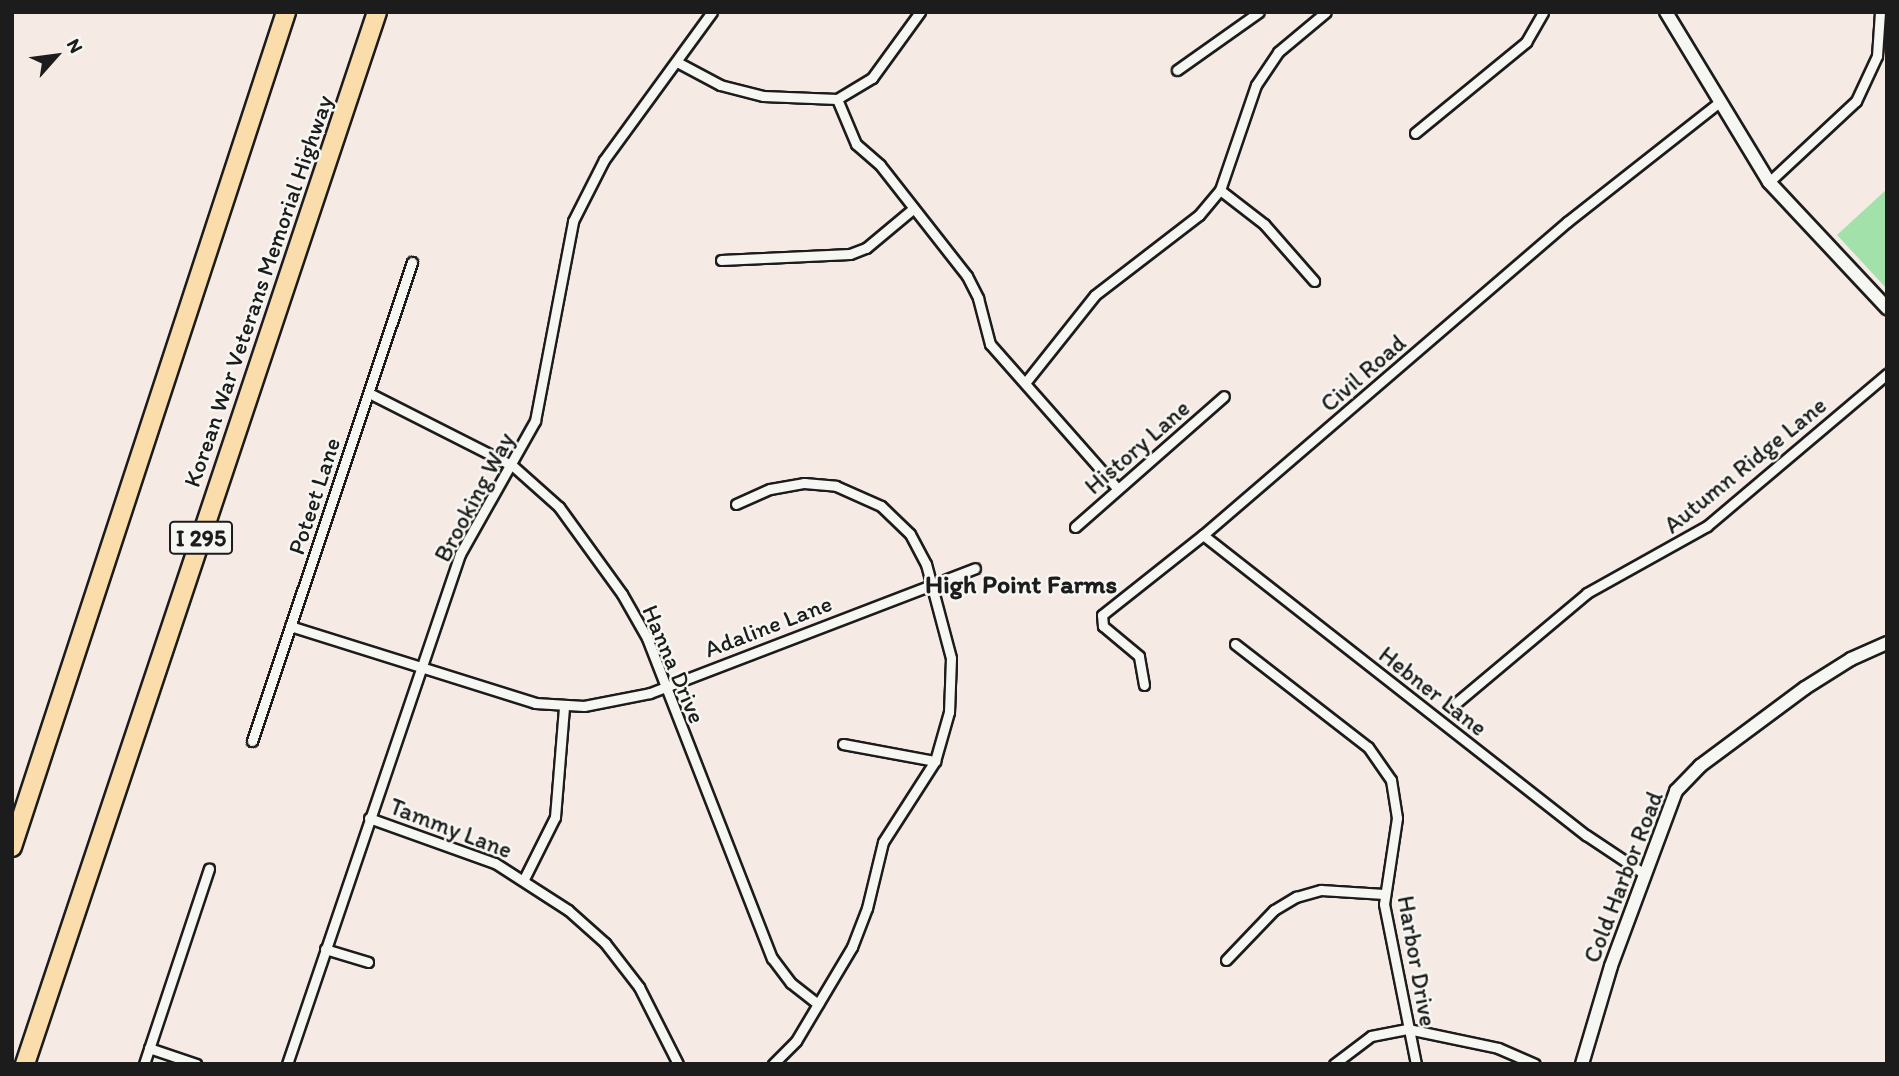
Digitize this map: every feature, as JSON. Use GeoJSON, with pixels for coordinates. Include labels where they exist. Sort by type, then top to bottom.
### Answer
{"type":"FeatureCollection","features":[{"type":"Feature","properties":{"kind":"highway"},"geometry":{"type":"LineString","coordinates":[[12,847],[286,12]]}},
{"type":"Feature","properties":{"kind":"highway","name":"Korean War Veterans Memorial Highway"},"geometry":{"type":"LineString","coordinates":[[25,1064],[377,12]]}},
{"type":"Feature","properties":{"kind":"main road"},"geometry":{"type":"LineString","coordinates":[[1666,12],[1717,103],[1769,182],[1887,308]]}},
{"type":"Feature","properties":{"kind":"main road","name":"Cold Harbor Road"},"geometry":{"type":"LineString","coordinates":[[1582,1064],[1643,873],[1669,803],[1693,771],[1835,667],[1887,643]]}},
{"type":"Feature","properties":{"kind":"street","name":"Brooking Way"},"geometry":{"type":"LineString","coordinates":[[287,1064],[460,554],[513,466],[541,401],[560,273],[573,221],[604,160],[712,12]]}},
{"type":"Feature","properties":{"kind":"street"},"geometry":{"type":"LineString","coordinates":[[677,61],[720,85],[763,96],[837,99],[872,78],[920,12]]}},
{"type":"Feature","properties":{"kind":"street"},"geometry":{"type":"LineString","coordinates":[[1177,70],[1259,12]]}},
{"type":"Feature","properties":{"kind":"street"},"geometry":{"type":"LineString","coordinates":[[1025,383],[1095,295],[1199,215],[1220,190],[1237,153],[1256,85],[1278,52],[1326,12]]}},
{"type":"Feature","properties":{"kind":"street"},"geometry":{"type":"LineString","coordinates":[[1415,133],[1526,42],[1543,12]]}},
{"type":"Feature","properties":{"kind":"street"},"geometry":{"type":"LineString","coordinates":[[1769,182],[1856,101],[1877,57],[1880,12]]}},
{"type":"Feature","properties":{"kind":"street"},"geometry":{"type":"LineString","coordinates":[[837,99],[856,144],[880,165],[967,276],[978,298],[990,344],[1118,489]]}},
{"type":"Feature","properties":{"kind":"street","name":"Civil Road"},"geometry":{"type":"LineString","coordinates":[[1144,685],[1139,656],[1103,626],[1102,615],[1203,535],[1567,222],[1717,103]]}},
{"type":"Feature","properties":{"kind":"street"},"geometry":{"type":"LineString","coordinates":[[1220,190],[1264,224],[1314,281]]}},
{"type":"Feature","properties":{"kind":"street"},"geometry":{"type":"LineString","coordinates":[[721,260],[850,254],[866,248],[914,208]]}},
{"type":"Feature","properties":{"kind":"street","name":"Poteet Lane"},"geometry":{"type":"LineString","coordinates":[[252,741],[412,262]]}},
{"type":"Feature","properties":{"kind":"street","name":"Autumn Ridge Lane"},"geometry":{"type":"LineString","coordinates":[[1456,703],[1587,593],[1672,549],[1707,526],[1887,374]]}},
{"type":"Feature","properties":{"kind":"street","name":"Hanna Drive"},"geometry":{"type":"LineString","coordinates":[[369,393],[513,466],[559,507],[622,594],[647,638],[765,943],[791,983],[818,1004]]}},
{"type":"Feature","properties":{"kind":"street","name":"History Lane"},"geometry":{"type":"LineString","coordinates":[[1075,527],[1224,396]]}},
{"type":"Feature","properties":{"kind":"street"},"geometry":{"type":"LineString","coordinates":[[736,504],[788,484],[820,483],[851,491],[881,506],[910,534],[933,583],[952,675],[946,727],[935,761],[883,842],[861,928],[796,1041],[774,1064]]}},
{"type":"Feature","properties":{"kind":"street","name":"Hebner Lane"},"geometry":{"type":"LineString","coordinates":[[1203,535],[1587,835],[1643,873]]}},
{"type":"Feature","properties":{"kind":"street","name":"Adaline Lane"},"geometry":{"type":"LineString","coordinates":[[290,626],[535,704],[564,707],[616,701],[666,687],[975,568]]}},
{"type":"Feature","properties":{"kind":"street","name":"Harbor Drive"},"geometry":{"type":"LineString","coordinates":[[1236,644],[1368,747],[1385,768],[1395,795],[1397,818],[1384,894],[1416,1064]]}},
{"type":"Feature","properties":{"kind":"street"},"geometry":{"type":"LineString","coordinates":[[524,879],[555,817],[564,707]]}},
{"type":"Feature","properties":{"kind":"street"},"geometry":{"type":"LineString","coordinates":[[843,744],[935,761]]}},
{"type":"Feature","properties":{"kind":"street","name":"Tammy Lane"},"geometry":{"type":"LineString","coordinates":[[369,818],[482,857],[524,879],[585,924],[622,964],[654,1011],[678,1064]]}},
{"type":"Feature","properties":{"kind":"street"},"geometry":{"type":"LineString","coordinates":[[144,1064],[209,869]]}},
{"type":"Feature","properties":{"kind":"street"},"geometry":{"type":"LineString","coordinates":[[1226,960],[1274,910],[1296,897],[1321,890],[1384,894]]}},
{"type":"Feature","properties":{"kind":"street"},"geometry":{"type":"LineString","coordinates":[[326,950],[368,962]]}},
{"type":"Feature","properties":{"kind":"street"},"geometry":{"type":"LineString","coordinates":[[1334,1064],[1371,1036],[1408,1029],[1498,1048],[1535,1064]]}},
{"type":"Feature","properties":{"kind":"street"},"geometry":{"type":"LineString","coordinates":[[149,1048],[195,1064]]}},
{"type":"Feature","properties":{"kind":"green space"},"geometry":{"type":"Polygon","coordinates":[[[1887,189],[1887,289],[1837,235],[1887,189]]]}},
{"type":"Feature","properties":{"kind":"district","name":"High Point Farms"},"geometry":{"type":"Point","coordinates":[1021,585]}}]}
